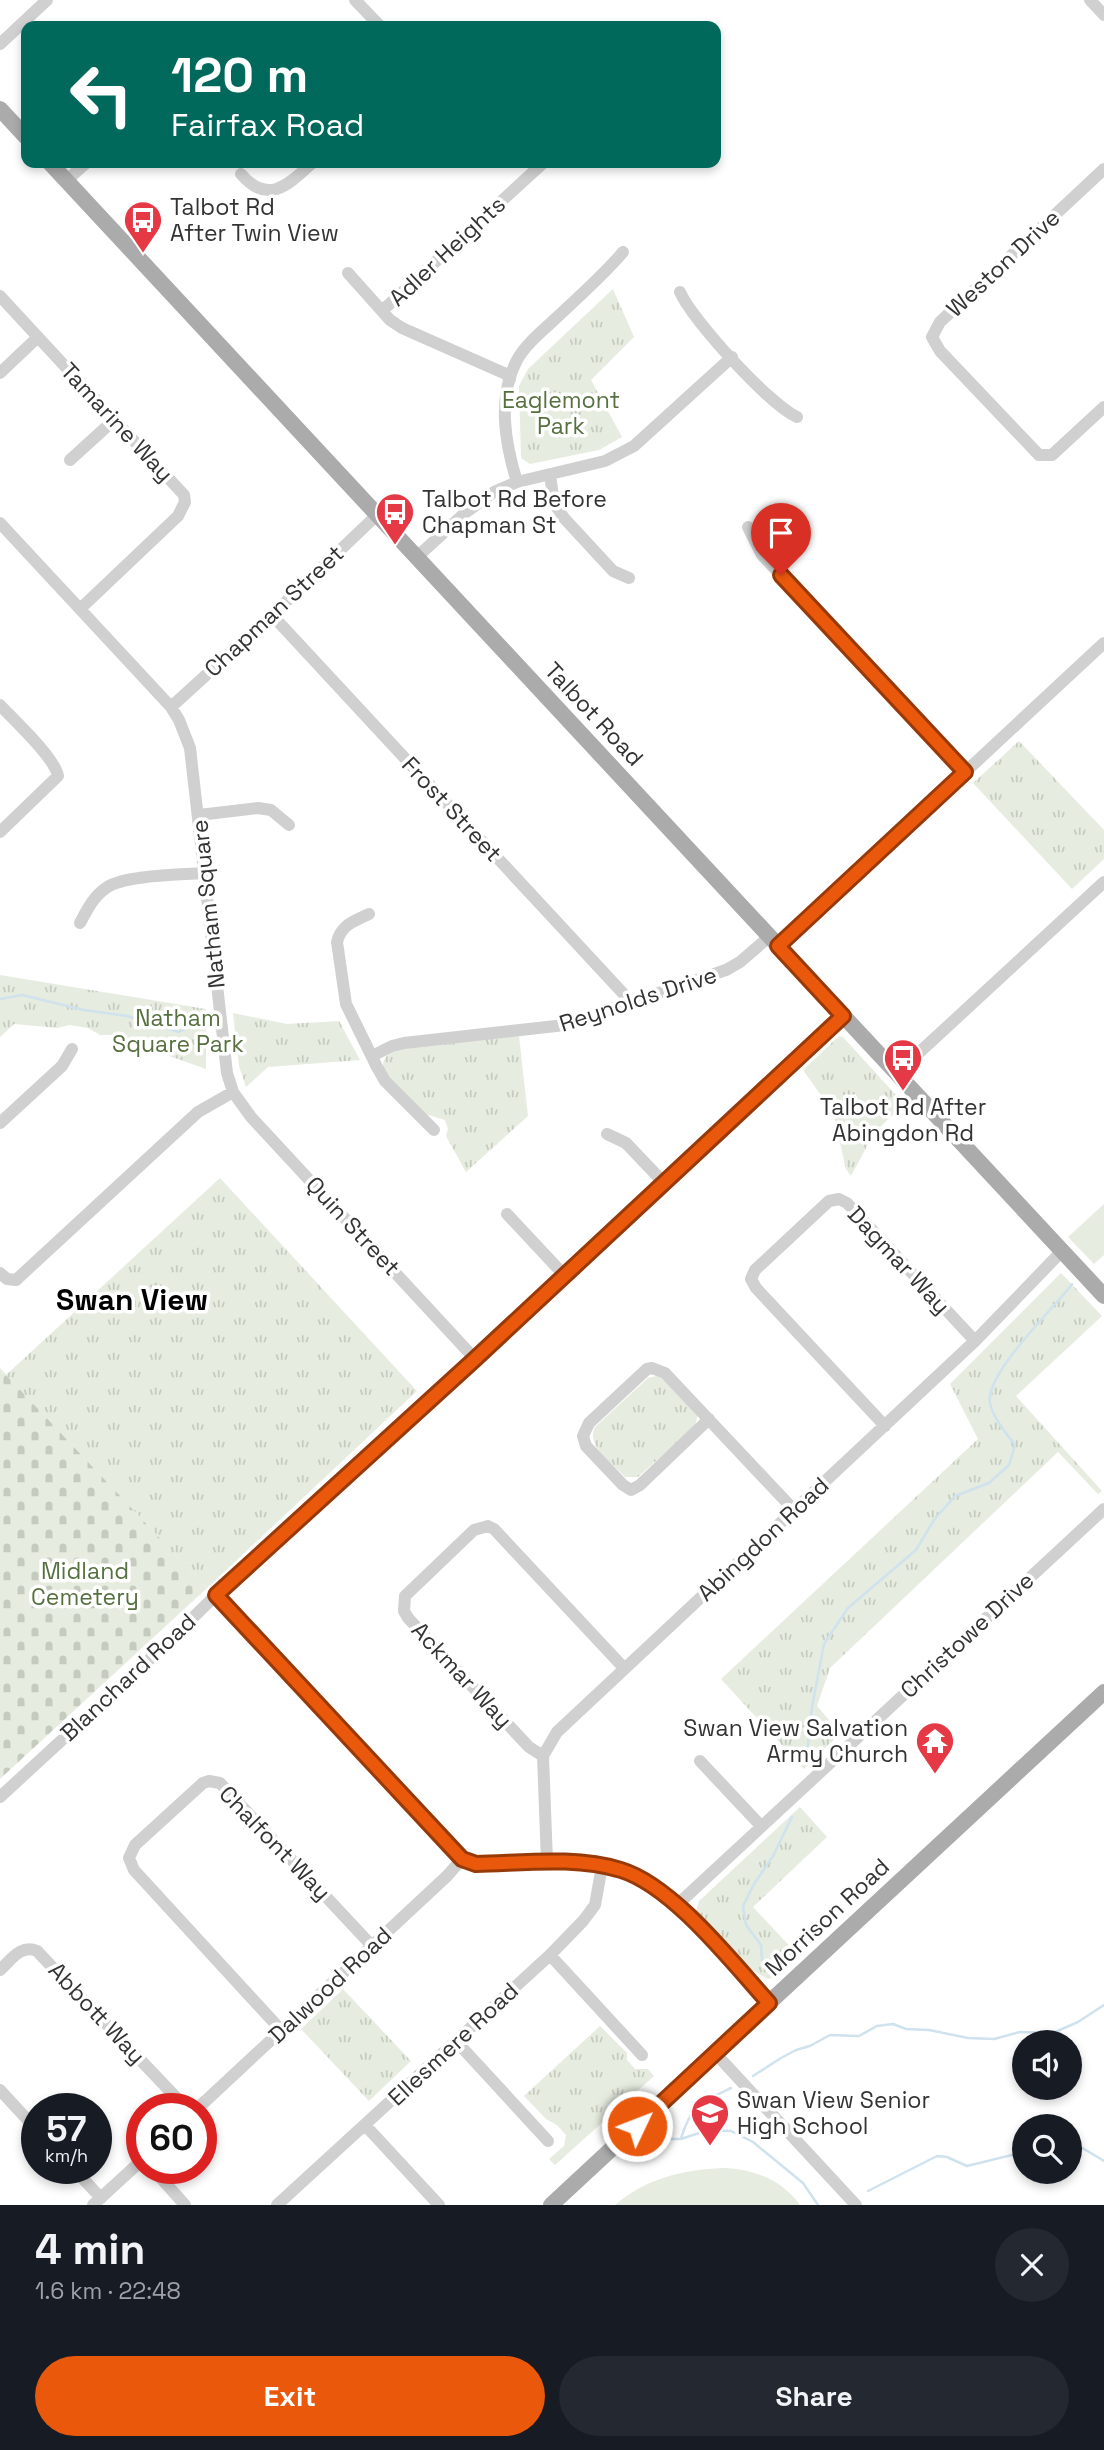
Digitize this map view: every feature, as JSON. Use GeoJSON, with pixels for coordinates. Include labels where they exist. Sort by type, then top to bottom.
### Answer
{"type":"FeatureCollection","features":[{"type":"Feature","properties":{"kind":"main road"},"geometry":{"type":"LineString","coordinates":[[0,109],[21,132]]}},
{"type":"Feature","properties":{"kind":"main road","name":"Talbot Road"},"geometry":{"type":"LineString","coordinates":[[55,168],[1104,1296]]}},
{"type":"Feature","properties":{"kind":"main road","name":"Morrison Road"},"geometry":{"type":"LineString","coordinates":[[551,2205],[1104,1692]]}},
{"type":"Feature","properties":{"kind":"street"},"geometry":{"type":"LineString","coordinates":[[25,21],[47,0]]}},
{"type":"Feature","properties":{"kind":"street"},"geometry":{"type":"LineString","coordinates":[[355,0],[375,21]]}},
{"type":"Feature","properties":{"kind":"street"},"geometry":{"type":"LineString","coordinates":[[1090,0],[1104,15]]}},
{"type":"Feature","properties":{"kind":"street"},"geometry":{"type":"LineString","coordinates":[[0,44],[21,24]]}},
{"type":"Feature","properties":{"kind":"street"},"geometry":{"type":"LineString","coordinates":[[67,180],[80,168]]}},
{"type":"Feature","properties":{"kind":"street"},"geometry":{"type":"LineString","coordinates":[[241,174],[252,184],[273,190],[288,185],[307,168]]}},
{"type":"Feature","properties":{"kind":"street","name":"Adler Heights"},"geometry":{"type":"LineString","coordinates":[[383,310],[538,168]]}},
{"type":"Feature","properties":{"kind":"street","name":"Weston Drive"},"geometry":{"type":"LineString","coordinates":[[1104,169],[940,322],[932,337],[940,351],[1039,455],[1052,455],[1104,407]]}},
{"type":"Feature","properties":{"kind":"street"},"geometry":{"type":"LineString","coordinates":[[517,482],[508,454],[503,420],[510,379],[517,359],[623,252]]}},
{"type":"Feature","properties":{"kind":"street"},"geometry":{"type":"LineString","coordinates":[[348,273],[402,328],[506,374],[510,379]]}},
{"type":"Feature","properties":{"kind":"street"},"geometry":{"type":"LineString","coordinates":[[680,292],[690,311],[732,357],[778,406],[796,417]]}},
{"type":"Feature","properties":{"kind":"street","name":"Tamarine Way"},"geometry":{"type":"LineString","coordinates":[[0,296],[179,489],[185,502],[178,516],[80,609]]}},
{"type":"Feature","properties":{"kind":"street"},"geometry":{"type":"LineString","coordinates":[[0,373],[38,337]]}},
{"type":"Feature","properties":{"kind":"street"},"geometry":{"type":"LineString","coordinates":[[417,557],[479,502],[517,482],[605,461],[634,446],[732,357]]}},
{"type":"Feature","properties":{"kind":"street"},"geometry":{"type":"LineString","coordinates":[[70,460],[114,420]]}},
{"type":"Feature","properties":{"kind":"street"},"geometry":{"type":"LineString","coordinates":[[550,475],[554,503],[564,518],[613,571],[629,578]]}},
{"type":"Feature","properties":{"kind":"street","name":"Chapman Street"},"geometry":{"type":"LineString","coordinates":[[171,708],[378,514]]}},
{"type":"Feature","properties":{"kind":"street","name":"Natham Square"},"geometry":{"type":"LineString","coordinates":[[0,523],[171,708],[179,720],[190,748],[226,1065],[233,1092]]}},
{"type":"Feature","properties":{"kind":"street"},"geometry":{"type":"LineString","coordinates":[[748,527],[762,555],[965,772]]}},
{"type":"Feature","properties":{"kind":"street","name":"Frost Street"},"geometry":{"type":"LineString","coordinates":[[272,615],[632,1003]]}},
{"type":"Feature","properties":{"kind":"street","name":"Reynolds Drive"},"geometry":{"type":"LineString","coordinates":[[372,1056],[404,1043],[565,1025],[726,970],[774,941],[965,772],[1104,643]]}},
{"type":"Feature","properties":{"kind":"street"},"geometry":{"type":"LineString","coordinates":[[0,705],[49,758],[58,771],[58,776],[0,832]]}},
{"type":"Feature","properties":{"kind":"street"},"geometry":{"type":"LineString","coordinates":[[199,815],[258,808],[271,810],[289,825]]}},
{"type":"Feature","properties":{"kind":"street"},"geometry":{"type":"LineString","coordinates":[[80,923],[93,900],[112,884],[203,873]]}},
{"type":"Feature","properties":{"kind":"street"},"geometry":{"type":"LineString","coordinates":[[897,1073],[1104,881]]}},
{"type":"Feature","properties":{"kind":"street"},"geometry":{"type":"LineString","coordinates":[[369,914],[343,928],[338,934],[346,1004],[385,1081],[434,1130]]}},
{"type":"Feature","properties":{"kind":"street","name":"Blanchard Road"},"geometry":{"type":"LineString","coordinates":[[0,1797],[843,1016]]}},
{"type":"Feature","properties":{"kind":"street"},"geometry":{"type":"LineString","coordinates":[[0,1123],[62,1066],[72,1049]]}},
{"type":"Feature","properties":{"kind":"street"},"geometry":{"type":"LineString","coordinates":[[0,1273],[7,1279],[16,1280],[198,1112],[233,1092]]}},
{"type":"Feature","properties":{"kind":"street","name":"Quin Street"},"geometry":{"type":"LineString","coordinates":[[233,1092],[251,1117],[475,1359]]}},
{"type":"Feature","properties":{"kind":"street"},"geometry":{"type":"LineString","coordinates":[[607,1134],[626,1143],[664,1183]]}},
{"type":"Feature","properties":{"kind":"street","name":"Dagmar Way"},"geometry":{"type":"LineString","coordinates":[[885,1426],[756,1288],[751,1279],[755,1270],[829,1201],[839,1199],[847,1203],[975,1341]]}},
{"type":"Feature","properties":{"kind":"street"},"geometry":{"type":"LineString","coordinates":[[507,1214],[565,1276]]}},
{"type":"Feature","properties":{"kind":"street","name":"Abingdon Road"},"geometry":{"type":"LineString","coordinates":[[543,1756],[557,1732],[975,1341],[1062,1251]]}},
{"type":"Feature","properties":{"kind":"street"},"geometry":{"type":"LineString","coordinates":[[709,1419],[640,1485],[631,1490],[622,1485],[586,1446],[583,1436],[589,1423],[652,1367],[665,1373],[709,1419],[794,1510]]}},
{"type":"Feature","properties":{"kind":"street","name":"Christowe Drive"},"geometry":{"type":"LineString","coordinates":[[677,1905],[1104,1509]]}},
{"type":"Feature","properties":{"kind":"street","name":"Ackmar Way"},"geometry":{"type":"LineString","coordinates":[[543,1756],[529,1747],[408,1618],[404,1611],[405,1596],[474,1530],[488,1526],[494,1529],[624,1668]]}},
{"type":"Feature","properties":{"kind":"street"},"geometry":{"type":"LineString","coordinates":[[216,1595],[462,1859],[476,1864],[547,1862],[602,1866],[637,1876],[677,1905],[769,2003]]}},
{"type":"Feature","properties":{"kind":"street"},"geometry":{"type":"LineString","coordinates":[[543,1756],[547,1862]]}},
{"type":"Feature","properties":{"kind":"street"},"geometry":{"type":"LineString","coordinates":[[700,1761],[761,1826]]}},
{"type":"Feature","properties":{"kind":"street","name":"Chalfont Way"},"geometry":{"type":"LineString","coordinates":[[281,2030],[134,1870],[129,1858],[135,1845],[203,1783],[214,1780],[220,1783],[372,1945]]}},
{"type":"Feature","properties":{"kind":"street","name":"Dalwood Road"},"geometry":{"type":"LineString","coordinates":[[214,2093],[462,1859]]}},
{"type":"Feature","properties":{"kind":"street","name":"Ellesmere Road"},"geometry":{"type":"LineString","coordinates":[[277,2205],[550,1955],[583,1921],[595,1905],[602,1866]]}},
{"type":"Feature","properties":{"kind":"street","name":"Abbott Way"},"geometry":{"type":"LineString","coordinates":[[0,1970],[25,1949],[37,1951],[172,2093]]}},
{"type":"Feature","properties":{"kind":"street"},"geometry":{"type":"LineString","coordinates":[[550,1955],[642,2055]]}},
{"type":"Feature","properties":{"kind":"street"},"geometry":{"type":"LineString","coordinates":[[456,2041],[548,2141]]}},
{"type":"Feature","properties":{"kind":"street"},"geometry":{"type":"LineString","coordinates":[[715,2053],[856,2205]]}},
{"type":"Feature","properties":{"kind":"street"},"geometry":{"type":"LineString","coordinates":[[0,2091],[21,2113]]}},
{"type":"Feature","properties":{"kind":"street"},"geometry":{"type":"LineString","coordinates":[[365,2125],[439,2205]]}},
{"type":"Feature","properties":{"kind":"street"},"geometry":{"type":"LineString","coordinates":[[84,2184],[97,2202],[126,2175]]}},
{"type":"Feature","properties":{"kind":"street"},"geometry":{"type":"LineString","coordinates":[[166,2184],[185,2205]]}},
{"type":"Feature","properties":{"kind":"green space","name":"Eaglemont Park"},"geometry":{"type":"Polygon","coordinates":[[[613,289],[634,337],[591,380],[622,437],[599,450],[530,464],[521,458],[519,386],[528,369],[613,289]]]}},
{"type":"Feature","properties":{"kind":"green space"},"geometry":{"type":"Polygon","coordinates":[[[1019,741],[1104,830],[1104,859],[1072,889],[973,783],[1019,741]]]}},
{"type":"Feature","properties":{"kind":"green space","name":"Natham Square Park"},"geometry":{"type":"Polygon","coordinates":[[[0,975],[206,1009],[206,1069],[110,1035],[100,1035],[88,1028],[69,1025],[58,1028],[14,1024],[0,1037],[0,975]]]}},
{"type":"Feature","properties":{"kind":"green space"},"geometry":{"type":"Polygon","coordinates":[[[233,1013],[287,1024],[339,1021],[360,1060],[268,1067],[246,1087],[239,1066],[233,1013]]]}},
{"type":"Feature","properties":{"kind":"green space"},"geometry":{"type":"Polygon","coordinates":[[[519,1036],[528,1116],[466,1172],[446,1136],[448,1129],[445,1120],[425,1114],[393,1083],[383,1067],[385,1059],[404,1047],[519,1036]]]}},
{"type":"Feature","properties":{"kind":"green space"},"geometry":{"type":"Polygon","coordinates":[[[839,1036],[843,1037],[904,1104],[874,1133],[851,1176],[846,1169],[833,1112],[803,1070],[839,1036]]]}},
{"type":"Feature","properties":{"kind":"green space"},"geometry":{"type":"Polygon","coordinates":[[[220,1178],[417,1391],[207,1588],[6,1375],[220,1178]]]}},
{"type":"Feature","properties":{"kind":"green space"},"geometry":{"type":"Polygon","coordinates":[[[1104,1204],[1104,1255],[1094,1264],[1068,1237],[1104,1204]]]}},
{"type":"Feature","properties":{"kind":"green space"},"geometry":{"type":"Polygon","coordinates":[[[1061,1273],[1102,1316],[1016,1396],[1102,1491],[1098,1494],[1058,1452],[830,1668],[817,1706],[840,1733],[804,1769],[721,1679],[978,1439],[950,1384],[1061,1273]]]}},
{"type":"Feature","properties":{"kind":"green space","name":"Midland Cemetery"},"geometry":{"type":"Polygon","coordinates":[[[0,1368],[207,1588],[0,1779],[0,1368]]]}},
{"type":"Feature","properties":{"kind":"green space"},"geometry":{"type":"Polygon","coordinates":[[[657,1376],[689,1402],[696,1411],[697,1420],[693,1428],[638,1477],[625,1477],[597,1447],[593,1434],[595,1427],[648,1378],[657,1376]]]}},
{"type":"Feature","properties":{"kind":"green space"},"geometry":{"type":"Polygon","coordinates":[[[800,1807],[827,1837],[753,1907],[798,1955],[777,1976],[768,1979],[746,1967],[696,1912],[699,1901],[800,1807]]]}},
{"type":"Feature","properties":{"kind":"green space"},"geometry":{"type":"Polygon","coordinates":[[[343,1989],[411,2061],[369,2101],[301,2029],[343,1989]]]}},
{"type":"Feature","properties":{"kind":"green space"},"geometry":{"type":"Polygon","coordinates":[[[600,2026],[627,2053],[627,2060],[635,2069],[648,2069],[654,2076],[555,2165],[549,2159],[564,2146],[566,2135],[524,2096],[600,2026]]]}},
{"type":"Feature","properties":{"kind":"green space"},"geometry":{"type":"Polygon","coordinates":[[[723,2168],[766,2177],[784,2188],[800,2205],[615,2205],[640,2188],[666,2177],[723,2168]]]}},
{"type":"Feature","properties":{"kind":"waterway"},"geometry":{"type":"LineString","coordinates":[[0,999],[22,995],[84,1010],[127,1016],[179,1032],[191,1026]]}},
{"type":"Feature","properties":{"kind":"waterway"},"geometry":{"type":"LineString","coordinates":[[807,1754],[812,1707],[824,1644],[848,1608],[916,1550],[934,1520],[955,1496],[989,1483],[1009,1465],[1015,1445],[994,1414],[990,1403],[991,1390],[1009,1359],[1072,1284]]}},
{"type":"Feature","properties":{"kind":"waterway"},"geometry":{"type":"LineString","coordinates":[[762,1960],[761,1945],[746,1925],[743,1906],[773,1856],[792,1817]]}},
{"type":"Feature","properties":{"kind":"waterway"},"geometry":{"type":"LineString","coordinates":[[753,2076],[796,2050],[830,2035],[859,2036],[877,2026],[893,2024],[906,2029],[929,2030],[968,2038],[994,2039],[1020,2032],[1053,2033],[1078,2022],[1104,2005]]}},
{"type":"Feature","properties":{"kind":"waterway"},"geometry":{"type":"LineString","coordinates":[[650,2133],[663,2139],[681,2139],[698,2106],[731,2088]]}},
{"type":"Feature","properties":{"kind":"waterway"},"geometry":{"type":"LineString","coordinates":[[681,2139],[708,2130],[731,2131],[753,2142],[803,2183],[818,2205]]}},
{"type":"Feature","properties":{"kind":"waterway"},"geometry":{"type":"LineString","coordinates":[[1082,2148],[1104,2161]]}},
{"type":"Feature","properties":{"kind":"waterway"},"geometry":{"type":"LineString","coordinates":[[868,2191],[937,2156],[947,2157],[967,2166],[1012,2155]]}},
{"type":"Feature","properties":{"kind":"place","name":"Talbot Rd After Twin View"},"geometry":{"type":"Point","coordinates":[143,254]}},
{"type":"Feature","properties":{"kind":"place","name":"Talbot Rd Before Chapman St"},"geometry":{"type":"Point","coordinates":[395,546]}},
{"type":"Feature","properties":{"kind":"place","name":"Talbot Rd After Abingdon Rd"},"geometry":{"type":"Point","coordinates":[903,1092]}},
{"type":"Feature","properties":{"kind":"place","name":"Swan View Salvation Army Church"},"geometry":{"type":"Point","coordinates":[935,1775]}},
{"type":"Feature","properties":{"kind":"place","name":"Swan View Senior High School"},"geometry":{"type":"Point","coordinates":[710,2147]}},
{"type":"Feature","properties":{"kind":"district","name":"Swan View"},"geometry":{"type":"Point","coordinates":[132,1300]}},
{"type":"Feature","properties":{"kind":"route"},"geometry":{"type":"LineString","coordinates":[[637,2126],[769,2003],[677,1905],[637,1876],[622,1870],[570,1862],[476,1864],[462,1859],[216,1595],[475,1359],[843,1016],[778,946],[965,772],[781,575]]}}]}
